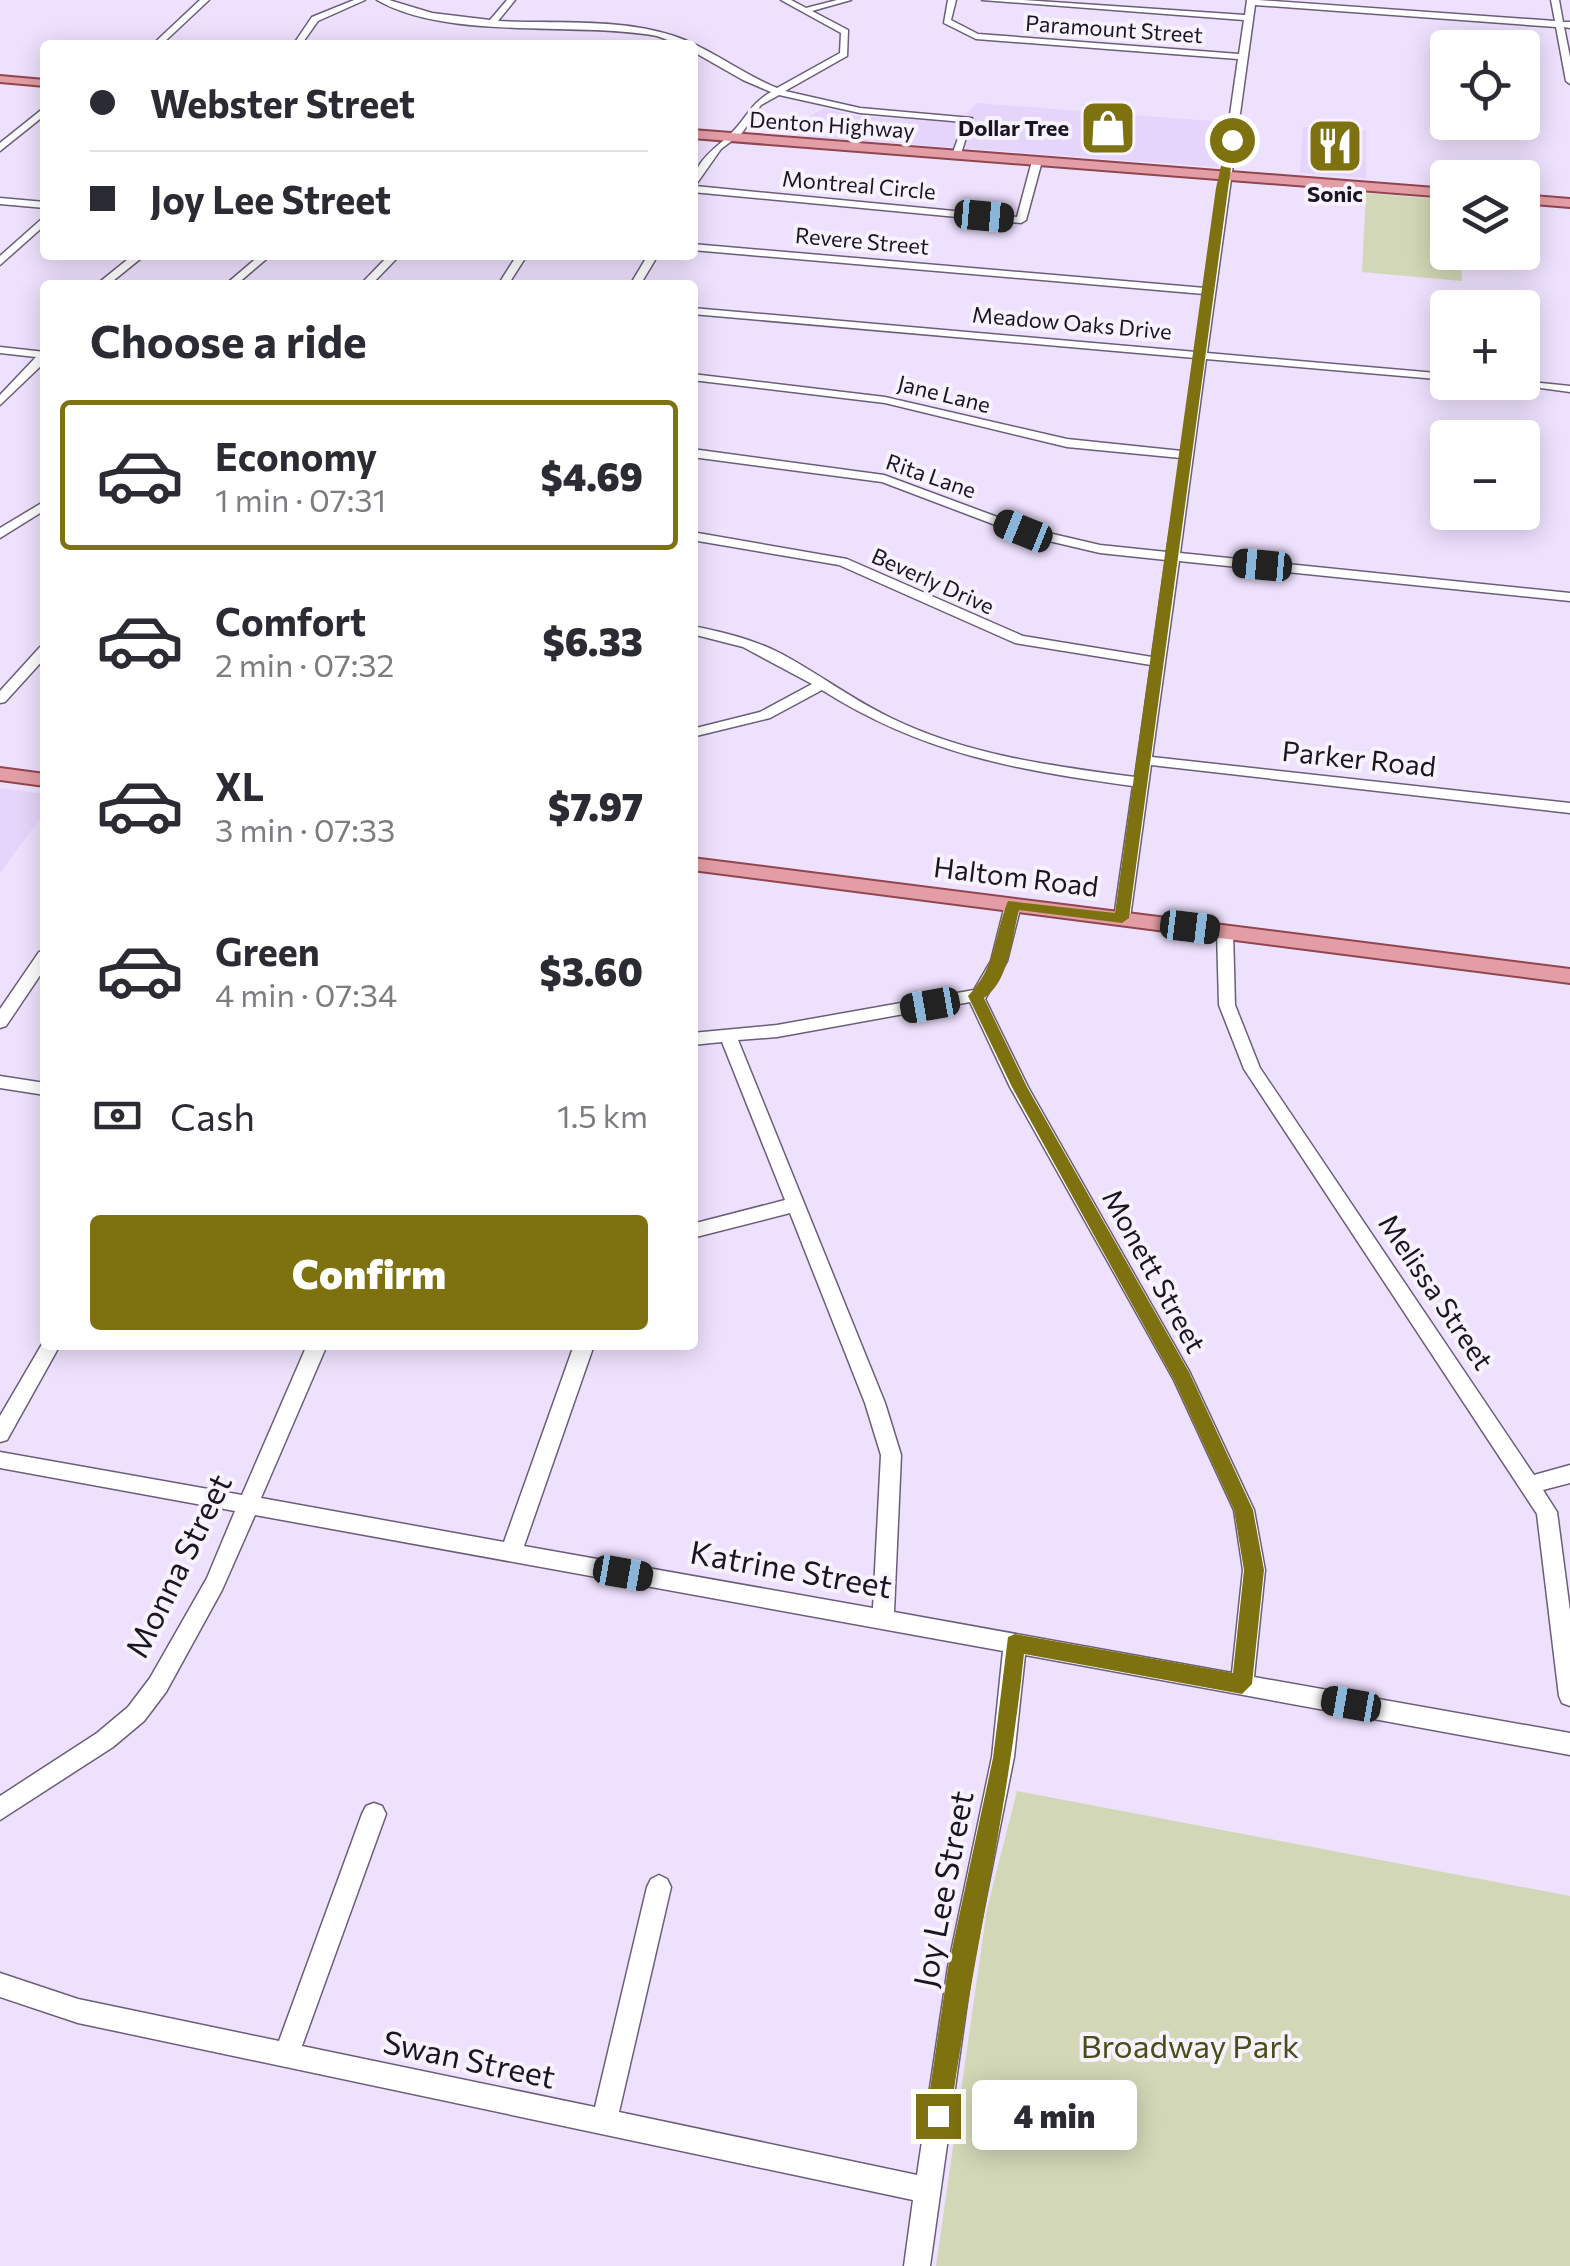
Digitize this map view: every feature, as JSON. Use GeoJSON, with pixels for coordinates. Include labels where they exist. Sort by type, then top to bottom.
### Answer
{"type":"FeatureCollection","features":[{"type":"Feature","properties":{"kind":"main road"},"geometry":{"type":"LineString","coordinates":[[0,79],[40,83]]}},
{"type":"Feature","properties":{"kind":"main road","name":"Denton Highway"},"geometry":{"type":"LineString","coordinates":[[698,135],[1430,192]]}},
{"type":"Feature","properties":{"kind":"main road"},"geometry":{"type":"LineString","coordinates":[[1540,200],[1570,203]]}},
{"type":"Feature","properties":{"kind":"main road"},"geometry":{"type":"LineString","coordinates":[[0,774],[40,779]]}},
{"type":"Feature","properties":{"kind":"main road","name":"Haltom Road"},"geometry":{"type":"LineString","coordinates":[[698,865],[1570,976]]}},
{"type":"Feature","properties":{"kind":"street"},"geometry":{"type":"LineString","coordinates":[[161,40],[205,0]]}},
{"type":"Feature","properties":{"kind":"street"},"geometry":{"type":"LineString","coordinates":[[300,40],[315,18],[362,0]]}},
{"type":"Feature","properties":{"kind":"street"},"geometry":{"type":"LineString","coordinates":[[381,0],[423,14],[654,33],[673,40]]}},
{"type":"Feature","properties":{"kind":"street"},"geometry":{"type":"LineString","coordinates":[[494,20],[511,0]]}},
{"type":"Feature","properties":{"kind":"street"},"geometry":{"type":"LineString","coordinates":[[698,179],[758,103],[838,58],[848,42],[841,29],[785,0]]}},
{"type":"Feature","properties":{"kind":"street"},"geometry":{"type":"LineString","coordinates":[[806,10],[846,0]]}},
{"type":"Feature","properties":{"kind":"street","name":"Paramount Street"},"geometry":{"type":"LineString","coordinates":[[952,0],[947,22],[976,36],[1245,56]]}},
{"type":"Feature","properties":{"kind":"street"},"geometry":{"type":"LineString","coordinates":[[986,0],[1249,18]]}},
{"type":"Feature","properties":{"kind":"street"},"geometry":{"type":"LineString","coordinates":[[1555,0],[1565,24],[1570,82]]}},
{"type":"Feature","properties":{"kind":"street"},"geometry":{"type":"LineString","coordinates":[[1122,918],[1198,354],[1251,1],[1565,24]]}},
{"type":"Feature","properties":{"kind":"street"},"geometry":{"type":"LineString","coordinates":[[476,18],[484,9]]}},
{"type":"Feature","properties":{"kind":"street"},"geometry":{"type":"LineString","coordinates":[[698,50],[757,84],[870,112],[969,120],[957,155]]}},
{"type":"Feature","properties":{"kind":"street"},"geometry":{"type":"LineString","coordinates":[[698,59],[709,56]]}},
{"type":"Feature","properties":{"kind":"street"},"geometry":{"type":"LineString","coordinates":[[0,148],[40,114]]}},
{"type":"Feature","properties":{"kind":"street","name":"Montreal Circle"},"geometry":{"type":"LineString","coordinates":[[698,188],[1021,220],[1037,161]]}},
{"type":"Feature","properties":{"kind":"street"},"geometry":{"type":"LineString","coordinates":[[0,201],[40,204]]}},
{"type":"Feature","properties":{"kind":"street"},"geometry":{"type":"LineString","coordinates":[[0,262],[40,223]]}},
{"type":"Feature","properties":{"kind":"street","name":"Revere Street"},"geometry":{"type":"LineString","coordinates":[[698,248],[1207,291]]}},
{"type":"Feature","properties":{"kind":"street"},"geometry":{"type":"LineString","coordinates":[[108,280],[134,260]]}},
{"type":"Feature","properties":{"kind":"street"},"geometry":{"type":"LineString","coordinates":[[236,280],[260,260]]}},
{"type":"Feature","properties":{"kind":"street"},"geometry":{"type":"LineString","coordinates":[[369,280],[390,260]]}},
{"type":"Feature","properties":{"kind":"street","name":"Meadow Oaks Drive"},"geometry":{"type":"LineString","coordinates":[[698,312],[1430,375]]}},
{"type":"Feature","properties":{"kind":"street"},"geometry":{"type":"LineString","coordinates":[[0,350],[40,354]]}},
{"type":"Feature","properties":{"kind":"street"},"geometry":{"type":"LineString","coordinates":[[0,402],[40,360]]}},
{"type":"Feature","properties":{"kind":"street","name":"Jane Lane"},"geometry":{"type":"LineString","coordinates":[[698,378],[885,400],[1066,443],[1185,455]]}},
{"type":"Feature","properties":{"kind":"street"},"geometry":{"type":"LineString","coordinates":[[1540,386],[1570,389]]}},
{"type":"Feature","properties":{"kind":"street","name":"Rita Lane"},"geometry":{"type":"LineString","coordinates":[[698,453],[884,479],[1040,537],[1171,557],[1570,597]]}},
{"type":"Feature","properties":{"kind":"street"},"geometry":{"type":"LineString","coordinates":[[0,534],[40,508]]}},
{"type":"Feature","properties":{"kind":"street","name":"Beverly Drive"},"geometry":{"type":"LineString","coordinates":[[698,537],[842,562],[1020,640],[1156,662]]}},
{"type":"Feature","properties":{"kind":"street"},"geometry":{"type":"LineString","coordinates":[[698,631],[767,648],[886,721],[955,749],[1030,767],[1140,782]]}},
{"type":"Feature","properties":{"kind":"street"},"geometry":{"type":"LineString","coordinates":[[0,699],[40,655]]}},
{"type":"Feature","properties":{"kind":"street"},"geometry":{"type":"LineString","coordinates":[[698,732],[764,715],[824,683]]}},
{"type":"Feature","properties":{"kind":"street","name":"Parker Road"},"geometry":{"type":"LineString","coordinates":[[1143,760],[1570,808]]}},
{"type":"Feature","properties":{"kind":"street"},"geometry":{"type":"LineString","coordinates":[[698,1039],[729,1038],[976,996],[987,989],[999,961],[1013,904]]}},
{"type":"Feature","properties":{"kind":"street","name":"Melissa Street"},"geometry":{"type":"LineString","coordinates":[[1225,932],[1227,1004],[1252,1069],[1532,1484],[1547,1512],[1570,1696]]}},
{"type":"Feature","properties":{"kind":"street"},"geometry":{"type":"LineString","coordinates":[[0,1022],[40,963]]}},
{"type":"Feature","properties":{"kind":"street","name":"Monett Street"},"geometry":{"type":"LineString","coordinates":[[976,996],[1020,1087],[1182,1377],[1244,1510],[1254,1570],[1242,1684]]}},
{"type":"Feature","properties":{"kind":"street"},"geometry":{"type":"LineString","coordinates":[[729,1038],[876,1403],[891,1455],[882,1620]]}},
{"type":"Feature","properties":{"kind":"street"},"geometry":{"type":"LineString","coordinates":[[0,1082],[40,1089]]}},
{"type":"Feature","properties":{"kind":"street"},"geometry":{"type":"LineString","coordinates":[[698,1228],[796,1204]]}},
{"type":"Feature","properties":{"kind":"street"},"geometry":{"type":"LineString","coordinates":[[0,1434],[47,1350]]}},
{"type":"Feature","properties":{"kind":"street","name":"Monna Street"},"geometry":{"type":"LineString","coordinates":[[0,1809],[57,1774],[136,1714],[183,1647],[315,1350]]}},
{"type":"Feature","properties":{"kind":"street"},"geometry":{"type":"LineString","coordinates":[[511,1552],[582,1350]]}},
{"type":"Feature","properties":{"kind":"street","name":"Katrine Street"},"geometry":{"type":"LineString","coordinates":[[0,1460],[1570,1744]]}},
{"type":"Feature","properties":{"kind":"street"},"geometry":{"type":"LineString","coordinates":[[1532,1484],[1570,1474]]}},
{"type":"Feature","properties":{"kind":"street","name":"Joy Lee Street"},"geometry":{"type":"LineString","coordinates":[[917,2266],[960,1968],[1003,1758],[1015,1644]]}},
{"type":"Feature","properties":{"kind":"street"},"geometry":{"type":"LineString","coordinates":[[286,2055],[374,1814]]}},
{"type":"Feature","properties":{"kind":"street"},"geometry":{"type":"LineString","coordinates":[[604,2122],[659,1887]]}},
{"type":"Feature","properties":{"kind":"street","name":"Swan Street"},"geometry":{"type":"LineString","coordinates":[[0,1985],[78,2011],[927,2190]]}},
{"type":"Feature","properties":{"kind":"shaded area"},"geometry":{"type":"Polygon","coordinates":[[[977,103],[1226,122],[1217,167],[796,136],[805,119],[824,108],[856,116],[958,122],[977,103]]]}},
{"type":"Feature","properties":{"kind":"shaded area"},"geometry":{"type":"Polygon","coordinates":[[[1303,127],[1366,131],[1366,178],[1300,173],[1303,127]]]}},
{"type":"Feature","properties":{"kind":"shaded area"},"geometry":{"type":"Polygon","coordinates":[[[0,788],[40,793],[40,819],[0,873],[0,788]]]}},
{"type":"Feature","properties":{"kind":"green space"},"geometry":{"type":"Polygon","coordinates":[[[1366,193],[1430,199],[1430,270],[1462,270],[1462,281],[1362,272],[1366,193]]]}},
{"type":"Feature","properties":{"kind":"green space","name":"Broadway Park"},"geometry":{"type":"Polygon","coordinates":[[[1017,1791],[1570,1896],[1570,2266],[936,2266],[987,1909],[1017,1791]]]}},
{"type":"Feature","properties":{"kind":"place","name":"Dollar Tree"},"geometry":{"type":"Point","coordinates":[1108,128]}},
{"type":"Feature","properties":{"kind":"place","name":"Sonic"},"geometry":{"type":"Point","coordinates":[1335,146]}},
{"type":"Feature","properties":{"kind":"route"},"geometry":{"type":"LineString","coordinates":[[938,2116],[960,1968],[1003,1758],[1015,1644],[1242,1684],[1254,1570],[1252,1538],[1244,1510],[1182,1377],[1020,1087],[976,996],[987,989],[999,961],[1013,904],[1122,918],[1221,188],[1232,140]]}}]}
